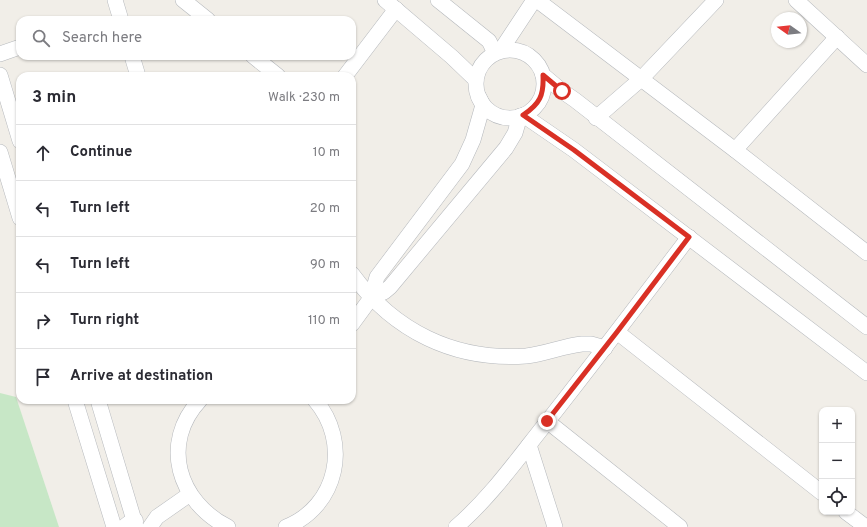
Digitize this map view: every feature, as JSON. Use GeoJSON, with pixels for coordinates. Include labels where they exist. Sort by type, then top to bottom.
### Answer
{"type":"FeatureCollection","features":[{"type":"Feature","properties":{"kind":"street"},"geometry":{"type":"LineString","coordinates":[[115,0],[117,16]]}},
{"type":"Feature","properties":{"kind":"street"},"geometry":{"type":"LineString","coordinates":[[183,0],[203,16]]}},
{"type":"Feature","properties":{"kind":"street"},"geometry":{"type":"LineString","coordinates":[[438,0],[498,51],[515,50],[524,53],[536,62],[543,75],[596,118],[866,324]]}},
{"type":"Feature","properties":{"kind":"street"},"geometry":{"type":"LineString","coordinates":[[356,319],[371,298],[377,277],[462,164],[473,140],[483,105],[476,89],[476,80],[479,69],[486,60],[498,51],[534,0]]}},
{"type":"Feature","properties":{"kind":"street"},"geometry":{"type":"LineString","coordinates":[[537,0],[735,150],[867,253]]}},
{"type":"Feature","properties":{"kind":"street"},"geometry":{"type":"LineString","coordinates":[[596,118],[641,79],[716,0]]}},
{"type":"Feature","properties":{"kind":"street"},"geometry":{"type":"LineString","coordinates":[[796,0],[867,65]]}},
{"type":"Feature","properties":{"kind":"street"},"geometry":{"type":"LineString","coordinates":[[356,59],[391,4],[476,80]]}},
{"type":"Feature","properties":{"kind":"street"},"geometry":{"type":"LineString","coordinates":[[735,150],[837,37]]}},
{"type":"Feature","properties":{"kind":"street"},"geometry":{"type":"LineString","coordinates":[[0,54],[16,49]]}},
{"type":"Feature","properties":{"kind":"street"},"geometry":{"type":"LineString","coordinates":[[133,60],[137,72]]}},
{"type":"Feature","properties":{"kind":"street"},"geometry":{"type":"LineString","coordinates":[[257,60],[273,72]]}},
{"type":"Feature","properties":{"kind":"street"},"geometry":{"type":"LineString","coordinates":[[348,72],[355,60]]}},
{"type":"Feature","properties":{"kind":"street"},"geometry":{"type":"LineString","coordinates":[[0,75],[16,128]]}},
{"type":"Feature","properties":{"kind":"street"},"geometry":{"type":"LineString","coordinates":[[479,97],[484,106],[491,112],[510,118],[521,116],[533,109],[540,99],[544,87],[543,75]]}},
{"type":"Feature","properties":{"kind":"street"},"geometry":{"type":"LineString","coordinates":[[521,116],[574,150],[867,373]]}},
{"type":"Feature","properties":{"kind":"street"},"geometry":{"type":"LineString","coordinates":[[371,298],[390,288],[506,148],[521,116]]}},
{"type":"Feature","properties":{"kind":"street"},"geometry":{"type":"LineString","coordinates":[[0,152],[16,205]]}},
{"type":"Feature","properties":{"kind":"street"},"geometry":{"type":"LineString","coordinates":[[456,527],[478,507],[528,445],[605,348],[689,237]]}},
{"type":"Feature","properties":{"kind":"street"},"geometry":{"type":"LineString","coordinates":[[356,279],[371,298],[391,316],[408,328],[426,338],[465,352],[486,355],[527,356],[582,344],[598,345],[605,348]]}},
{"type":"Feature","properties":{"kind":"street"},"geometry":{"type":"LineString","coordinates":[[617,332],[819,491]]}},
{"type":"Feature","properties":{"kind":"street"},"geometry":{"type":"LineString","coordinates":[[76,404],[114,527]]}},
{"type":"Feature","properties":{"kind":"street"},"geometry":{"type":"LineString","coordinates":[[99,404],[141,524],[190,494]]}},
{"type":"Feature","properties":{"kind":"street"},"geometry":{"type":"LineString","coordinates":[[197,404],[188,416],[180,441],[178,454],[183,481],[190,494],[206,513],[216,521],[228,527]]}},
{"type":"Feature","properties":{"kind":"street"},"geometry":{"type":"LineString","coordinates":[[286,527],[302,518],[320,501],[327,490],[335,466],[336,454],[332,429],[327,417],[318,404]]}},
{"type":"Feature","properties":{"kind":"street"},"geometry":{"type":"LineString","coordinates":[[547,421],[680,527]]}},
{"type":"Feature","properties":{"kind":"street"},"geometry":{"type":"LineString","coordinates":[[528,445],[555,527]]}},
{"type":"Feature","properties":{"kind":"street"},"geometry":{"type":"LineString","coordinates":[[850,515],[866,527]]}},
{"type":"Feature","properties":{"kind":"green space"},"geometry":{"type":"Polygon","coordinates":[[[0,393],[16,397],[16,404],[18,404],[59,527],[0,527],[0,393]]]}},
{"type":"Feature","properties":{"kind":"route"},"geometry":{"type":"LineString","coordinates":[[547,421],[689,237],[574,150],[523,115],[533,109],[540,99],[544,87],[543,75],[562,91]]}}]}
